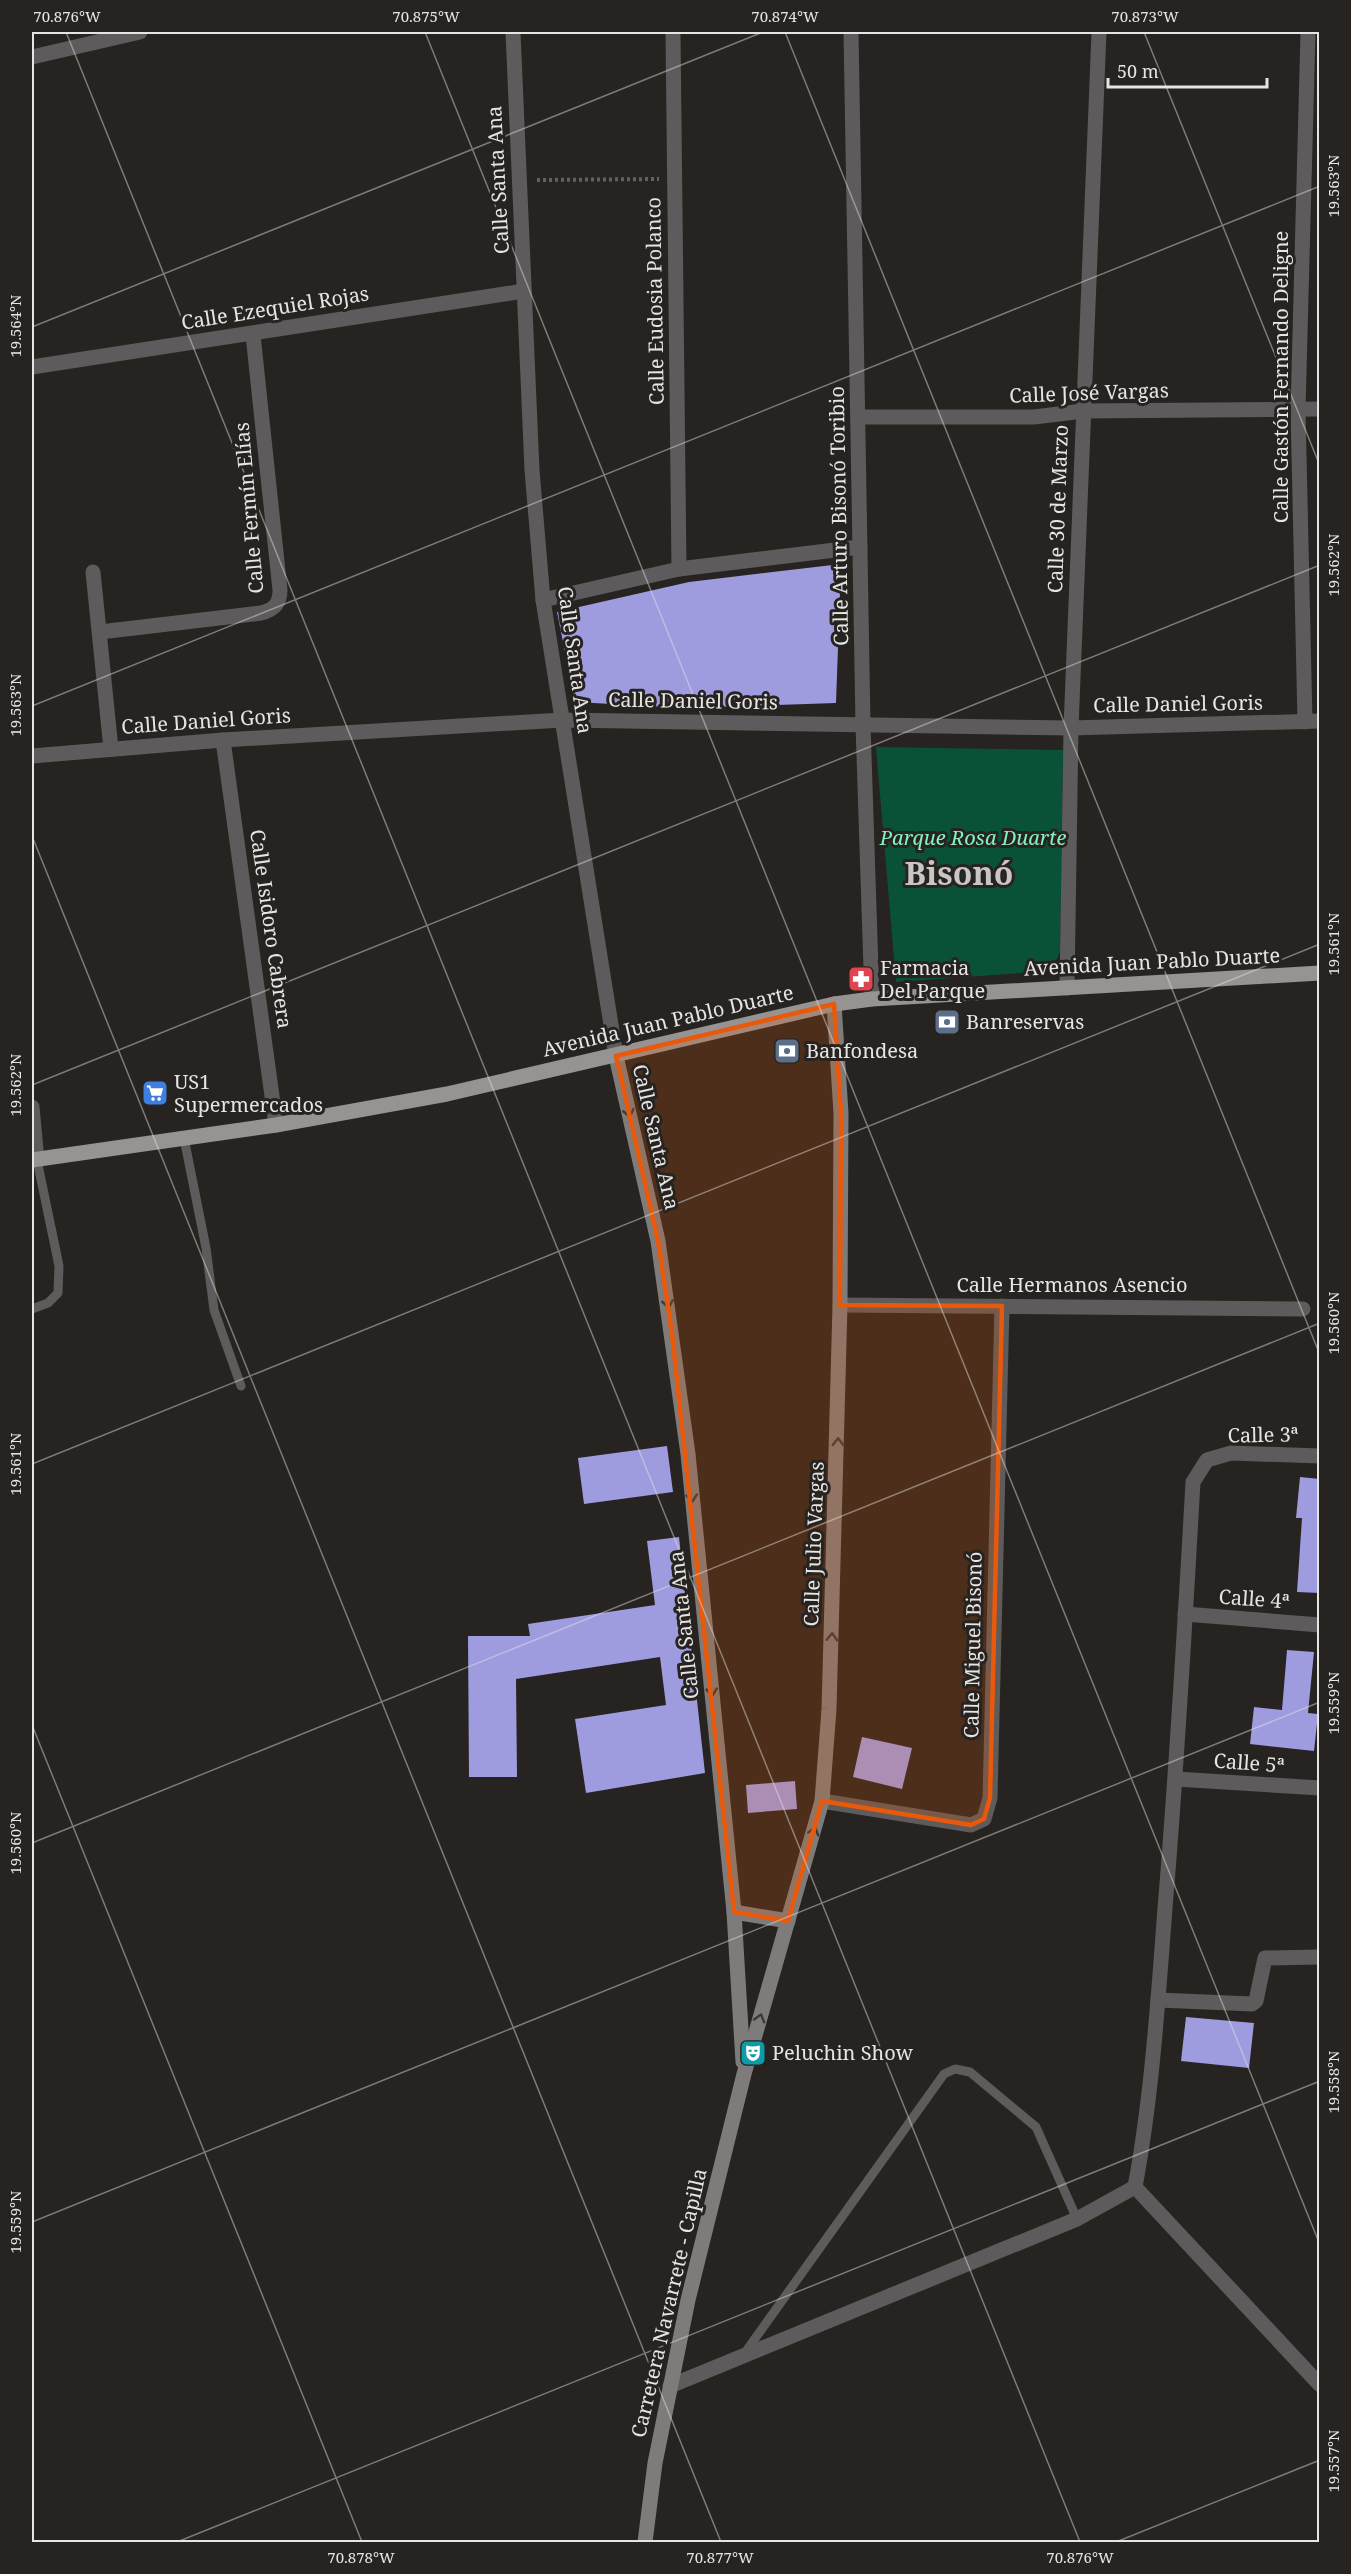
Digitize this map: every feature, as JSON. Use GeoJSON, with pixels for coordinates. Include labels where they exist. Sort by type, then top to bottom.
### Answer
{"type":"FeatureCollection","features":[{"type":"Feature","properties":{"kind":"main road","name":"Avenida Juan Pablo Duarte"},"geometry":{"type":"LineString","coordinates":[[34,1160],[276,1125],[447,1094],[834,1004],[872,999],[1320,973]]}},
{"type":"Feature","properties":{"kind":"main road","name":"Calle Julio Vargas"},"geometry":{"type":"LineString","coordinates":[[744,2074],[822,1801],[830,1697],[840,1305],[841,1113],[834,1004]]}},
{"type":"Feature","properties":{"kind":"main road","name":"Calle Santa Ana"},"geometry":{"type":"LineString","coordinates":[[616,1056],[658,1241],[688,1454],[734,1912],[744,2074]]}},
{"type":"Feature","properties":{"kind":"main road"},"geometry":{"type":"LineString","coordinates":[[734,1912],[788,1921]]}},
{"type":"Feature","properties":{"kind":"main road","name":"Carretera Navarrete - Capilla"},"geometry":{"type":"LineString","coordinates":[[645,2542],[655,2463],[670,2386],[744,2074]]}},
{"type":"Feature","properties":{"kind":"street"},"geometry":{"type":"LineString","coordinates":[[32,57],[140,32]]}},
{"type":"Feature","properties":{"kind":"street","name":"Calle Santa Ana"},"geometry":{"type":"LineString","coordinates":[[513,32],[532,470],[543,600],[616,1056]]}},
{"type":"Feature","properties":{"kind":"street","name":"Calle Eudosia Polanco"},"geometry":{"type":"LineString","coordinates":[[673,32],[679,569]]}},
{"type":"Feature","properties":{"kind":"street","name":"Calle Arturo Bisonó Toribio"},"geometry":{"type":"LineString","coordinates":[[851,32],[863,724],[872,999]]}},
{"type":"Feature","properties":{"kind":"street","name":"Calle 30 de Marzo"},"geometry":{"type":"LineString","coordinates":[[1067,988],[1071,728],[1099,32]]}},
{"type":"Feature","properties":{"kind":"street","name":"Calle Gastón Fernando Deligne"},"geometry":{"type":"LineString","coordinates":[[1308,32],[1298,410],[1312,722]]}},
{"type":"Feature","properties":{"kind":"street","name":"Calle Ezequiel Rojas"},"geometry":{"type":"LineString","coordinates":[[32,367],[253,335],[379,312],[524,291]]}},
{"type":"Feature","properties":{"kind":"street","name":"Calle Fermín Elías"},"geometry":{"type":"LineString","coordinates":[[99,632],[261,613],[277,605],[280,590],[253,335]]}},
{"type":"Feature","properties":{"kind":"street","name":"Calle José Vargas"},"geometry":{"type":"LineString","coordinates":[[859,417],[1034,417],[1083,411],[1320,409]]}},
{"type":"Feature","properties":{"kind":"street"},"geometry":{"type":"LineString","coordinates":[[543,600],[679,569],[860,547]]}},
{"type":"Feature","properties":{"kind":"street"},"geometry":{"type":"LineString","coordinates":[[93,572],[111,749]]}},
{"type":"Feature","properties":{"kind":"street","name":"Calle Daniel Goris"},"geometry":{"type":"LineString","coordinates":[[32,756],[224,740],[562,720],[1071,728],[1312,722]]}},
{"type":"Feature","properties":{"kind":"street","name":"Calle Isidoro Cabrera"},"geometry":{"type":"LineString","coordinates":[[224,740],[276,1125]]}},
{"type":"Feature","properties":{"kind":"street"},"geometry":{"type":"LineString","coordinates":[[32,1107],[34,1160]]}},
{"type":"Feature","properties":{"kind":"street","name":"Calle Hermanos Asencio"},"geometry":{"type":"LineString","coordinates":[[840,1305],[1303,1310]]}},
{"type":"Feature","properties":{"kind":"street","name":"Calle Miguel Bisonó"},"geometry":{"type":"LineString","coordinates":[[822,1801],[971,1825],[984,1819],[990,1798],[1002,1306]]}},
{"type":"Feature","properties":{"kind":"street","name":"Calle 3ª"},"geometry":{"type":"LineString","coordinates":[[1185,1614],[1193,1482],[1207,1460],[1231,1454],[1320,1456]]}},
{"type":"Feature","properties":{"kind":"street"},"geometry":{"type":"LineString","coordinates":[[1135,2187],[1144,2134],[1158,2000],[1176,1779],[1185,1614]]}},
{"type":"Feature","properties":{"kind":"street","name":"Calle 4ª"},"geometry":{"type":"LineString","coordinates":[[1185,1614],[1320,1624]]}},
{"type":"Feature","properties":{"kind":"street","name":"Calle 5ª"},"geometry":{"type":"LineString","coordinates":[[1176,1779],[1320,1788]]}},
{"type":"Feature","properties":{"kind":"street"},"geometry":{"type":"LineString","coordinates":[[1158,2000],[1252,2004],[1256,2001],[1265,1958],[1320,1958]]}},
{"type":"Feature","properties":{"kind":"street"},"geometry":{"type":"LineString","coordinates":[[670,2386],[741,2359],[1077,2219],[1135,2187]]}},
{"type":"Feature","properties":{"kind":"street"},"geometry":{"type":"LineString","coordinates":[[1135,2187],[1320,2385]]}},
{"type":"Feature","properties":{"kind":"lane"},"geometry":{"type":"LineString","coordinates":[[184,1138],[206,1248],[214,1310],[241,1386]]}},
{"type":"Feature","properties":{"kind":"lane"},"geometry":{"type":"LineString","coordinates":[[32,1309],[48,1303],[58,1293],[58,1266],[34,1160]]}},
{"type":"Feature","properties":{"kind":"lane"},"geometry":{"type":"LineString","coordinates":[[741,2359],[944,2074],[955,2069],[970,2072],[1035,2127],[1077,2219]]}},
{"type":"Feature","properties":{"kind":"path"},"geometry":{"type":"LineString","coordinates":[[518,180],[674,179]]}},
{"type":"Feature","properties":{"kind":"highlighted area"},"geometry":{"type":"Polygon","coordinates":[[[834,1004],[841,1113],[840,1305],[1002,1306],[990,1798],[984,1819],[971,1825],[822,1801],[788,1921],[734,1912],[672,1334],[658,1241],[616,1056],[834,1004]]]}},
{"type":"Feature","properties":{"kind":"green space","name":"Parque Rosa Duarte"},"geometry":{"type":"Polygon","coordinates":[[[876,747],[1063,750],[1060,952],[1051,971],[896,982],[876,747]]]}},
{"type":"Feature","properties":{"kind":"building"},"geometry":{"type":"Polygon","coordinates":[[[841,564],[836,703],[686,708],[575,702],[557,612],[689,582],[841,564]]]}},
{"type":"Feature","properties":{"kind":"building"},"geometry":{"type":"Polygon","coordinates":[[[667,1446],[673,1492],[584,1504],[578,1458],[667,1446]]]}},
{"type":"Feature","properties":{"kind":"building"},"geometry":{"type":"Polygon","coordinates":[[[1300,1477],[1320,1479],[1320,1593],[1297,1592],[1302,1518],[1296,1518],[1300,1477]]]}},
{"type":"Feature","properties":{"kind":"building"},"geometry":{"type":"Polygon","coordinates":[[[679,1537],[705,1773],[586,1793],[575,1719],[666,1705],[660,1657],[516,1679],[517,1777],[469,1777],[468,1636],[530,1636],[528,1624],[655,1605],[647,1541],[679,1537]]]}},
{"type":"Feature","properties":{"kind":"building"},"geometry":{"type":"Polygon","coordinates":[[[1287,1650],[1314,1652],[1308,1713],[1318,1714],[1314,1751],[1250,1744],[1254,1707],[1282,1710],[1287,1650]]]}},
{"type":"Feature","properties":{"kind":"building"},"geometry":{"type":"Polygon","coordinates":[[[862,1737],[912,1748],[902,1789],[853,1777],[862,1737]]]}},
{"type":"Feature","properties":{"kind":"building"},"geometry":{"type":"Polygon","coordinates":[[[795,1781],[797,1809],[748,1813],[746,1785],[795,1781]]]}},
{"type":"Feature","properties":{"kind":"building"},"geometry":{"type":"Polygon","coordinates":[[[1186,2017],[1254,2023],[1249,2068],[1181,2061],[1186,2017]]]}},
{"type":"Feature","properties":{"kind":"place","name":"Farmacia Del Parque"},"geometry":{"type":"Point","coordinates":[861,979]}},
{"type":"Feature","properties":{"kind":"place","name":"Banreservas"},"geometry":{"type":"Point","coordinates":[947,1022]}},
{"type":"Feature","properties":{"kind":"place","name":"Banfondesa"},"geometry":{"type":"Point","coordinates":[787,1051]}},
{"type":"Feature","properties":{"kind":"place","name":"US1 Supermercados"},"geometry":{"type":"Point","coordinates":[155,1093]}},
{"type":"Feature","properties":{"kind":"place","name":"Peluchin Show"},"geometry":{"type":"Point","coordinates":[753,2053]}},
{"type":"Feature","properties":{"kind":"district","name":"Bisonó"},"geometry":{"type":"Point","coordinates":[959,874]}}]}
